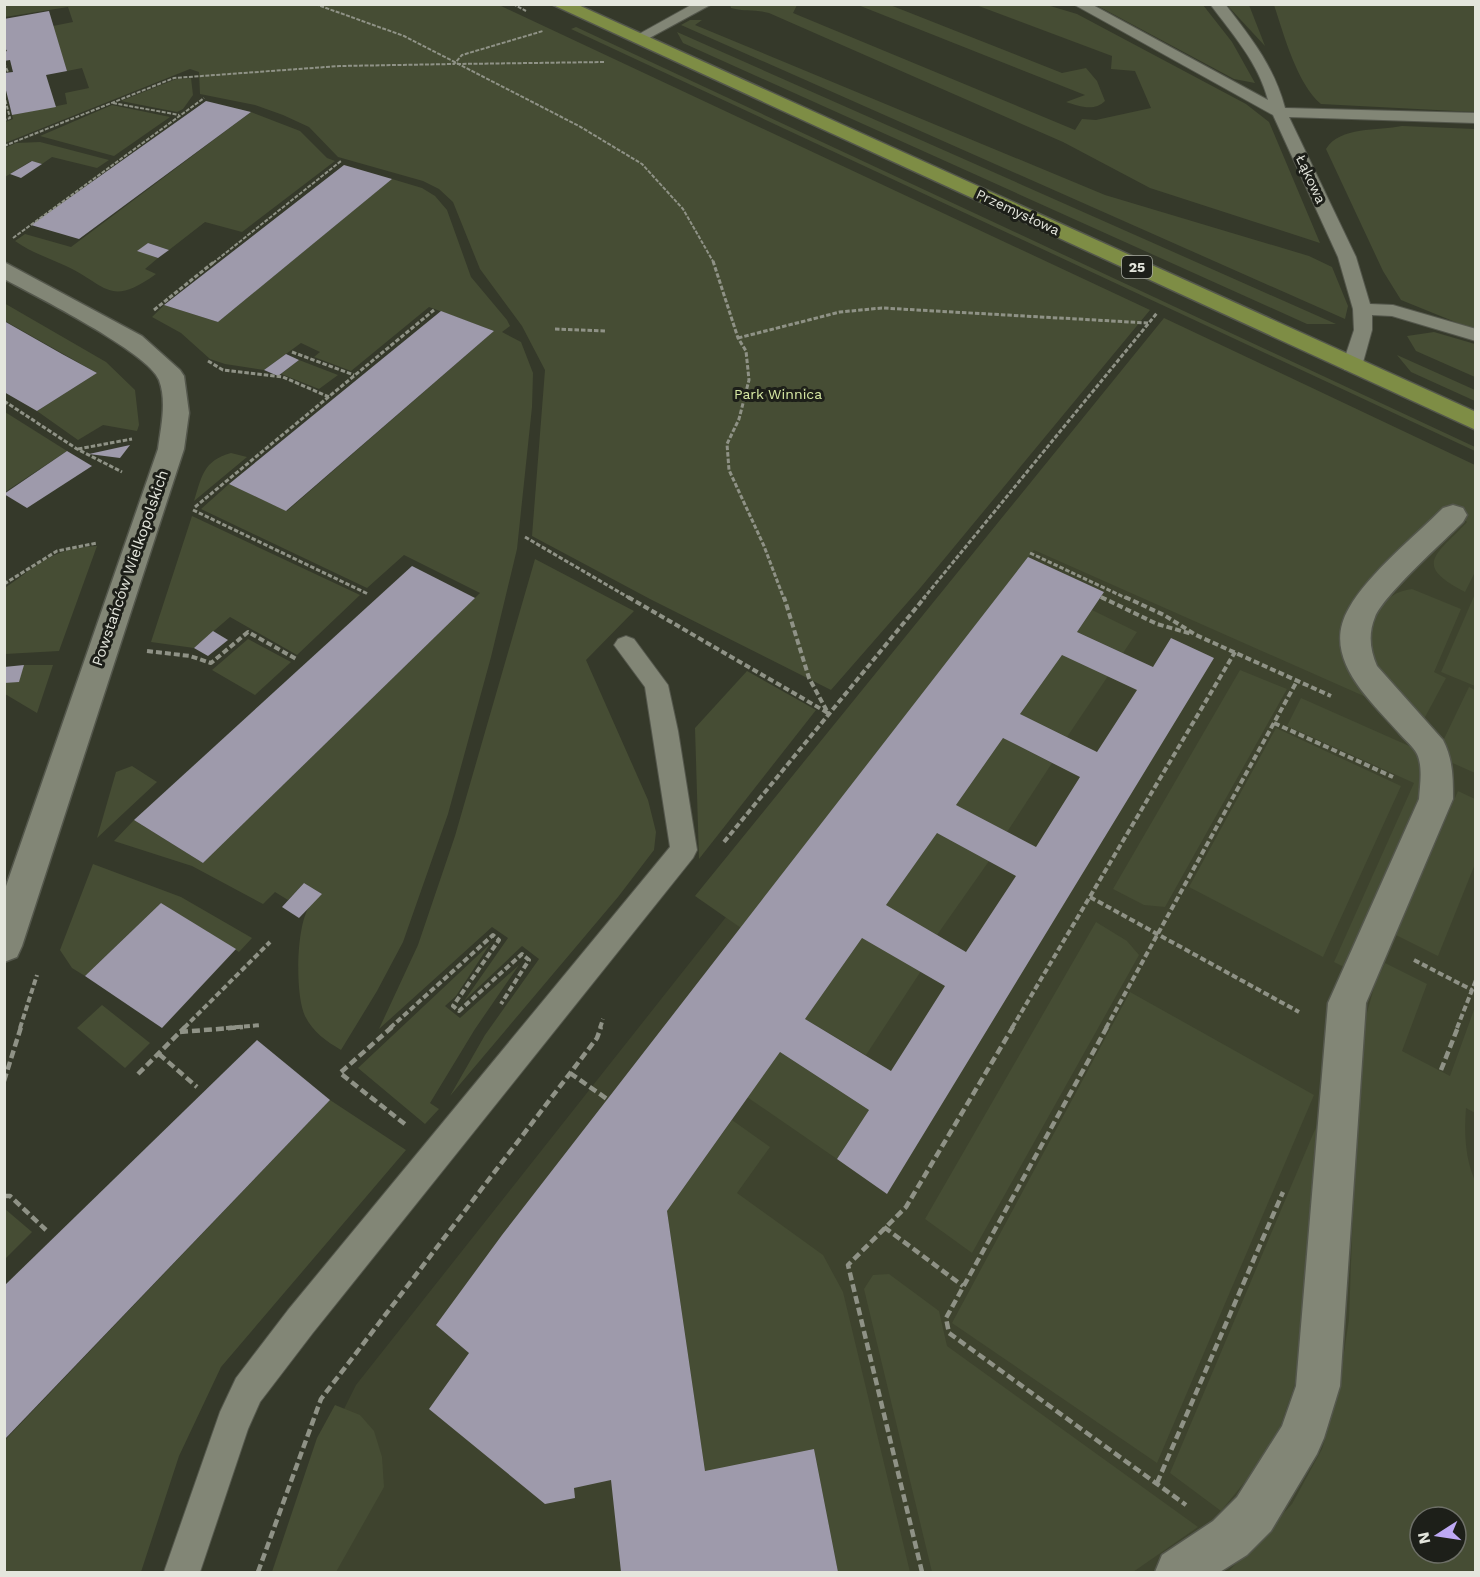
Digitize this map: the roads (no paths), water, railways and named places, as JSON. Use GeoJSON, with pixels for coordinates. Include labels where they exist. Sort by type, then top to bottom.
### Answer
{"type":"FeatureCollection","features":[{"type":"Feature","properties":{"kind":"main road","name":"Przemysłowa"},"geometry":{"type":"LineString","coordinates":[[560,4],[1476,422]]}},
{"type":"Feature","properties":{"kind":"street","name":"Powstańców Wielkopolskich"},"geometry":{"type":"LineString","coordinates":[[4,946],[171,449],[176,413],[171,376],[133,341],[8,256]]}},
{"type":"Feature","properties":{"kind":"street"},"geometry":{"type":"LineString","coordinates":[[1179,1572],[1230,1538],[1254,1514],[1301,1438],[1318,1386],[1347,1003],[1436,799],[1437,775],[1432,749],[1364,672],[1356,652],[1354,634],[1361,612],[1376,593],[1453,515]]}},
{"type":"Feature","properties":{"kind":"lane"},"geometry":{"type":"LineString","coordinates":[[637,39],[705,4]]}},
{"type":"Feature","properties":{"kind":"lane"},"geometry":{"type":"LineString","coordinates":[[1080,4],[1279,112],[1476,118]]}},
{"type":"Feature","properties":{"kind":"lane","name":"Łąkowa"},"geometry":{"type":"LineString","coordinates":[[1217,4],[1245,39],[1270,80],[1279,112],[1347,257],[1362,309],[1363,330],[1352,366]]}},
{"type":"Feature","properties":{"kind":"lane"},"geometry":{"type":"LineString","coordinates":[[1362,309],[1393,311],[1476,335]]}},
{"type":"Feature","properties":{"kind":"lane"},"geometry":{"type":"LineString","coordinates":[[182,1572],[232,1424],[254,1383],[684,850],[666,731],[656,685],[626,645]]}},
{"type":"Feature","properties":{"kind":"park label","name":"Park Winnica"},"geometry":{"type":"Point","coordinates":[778,394]}}]}
